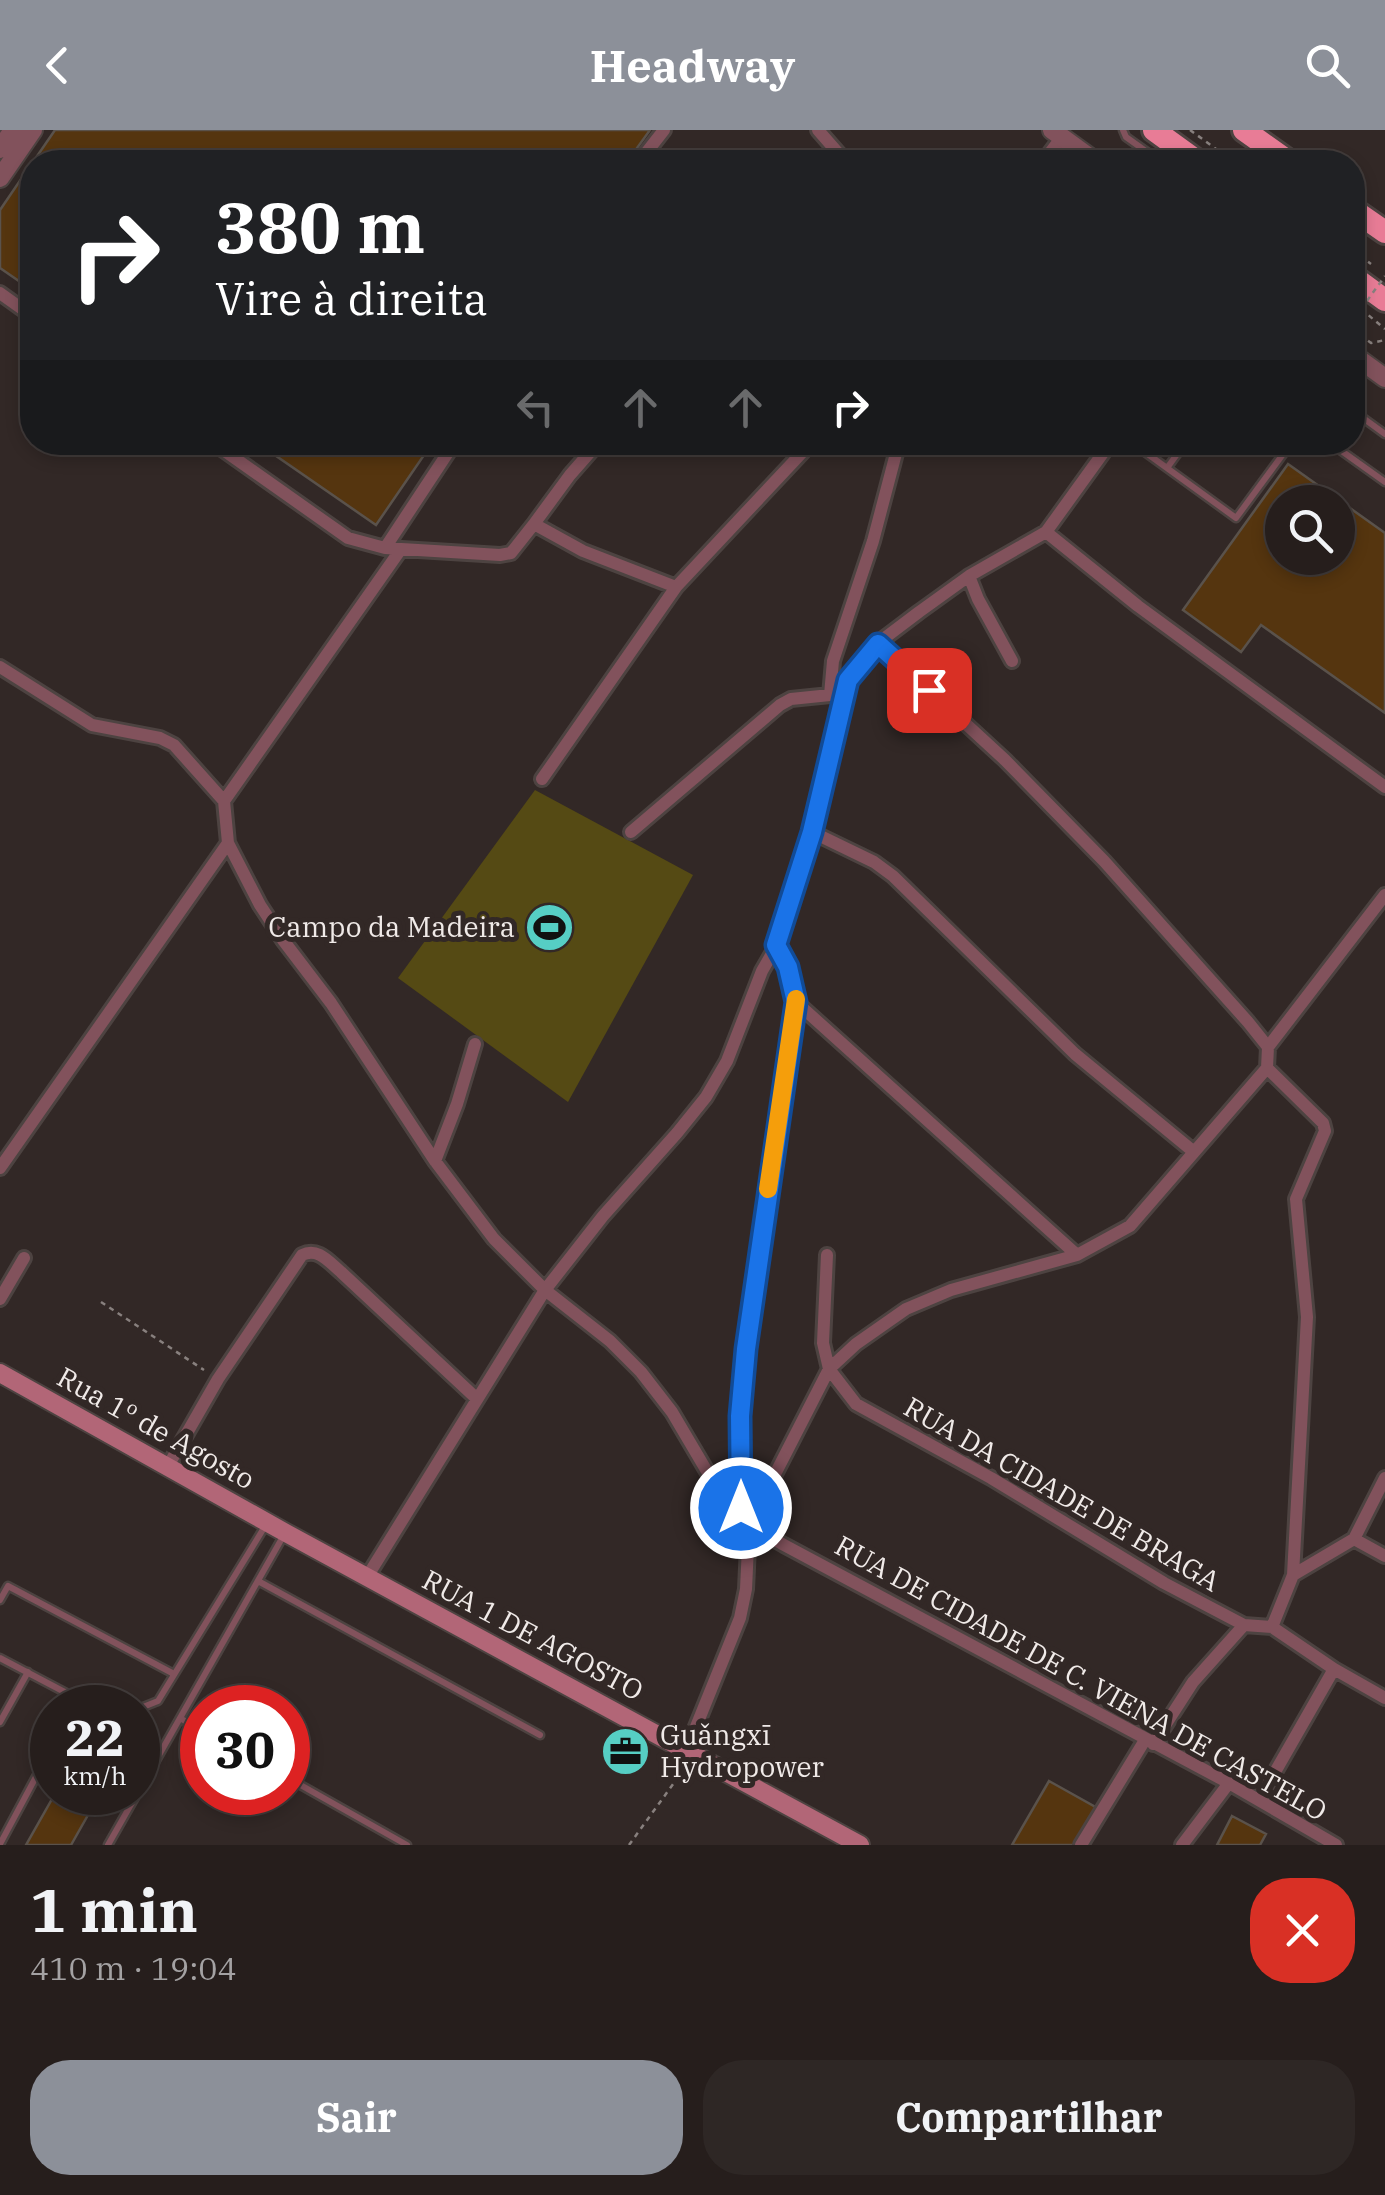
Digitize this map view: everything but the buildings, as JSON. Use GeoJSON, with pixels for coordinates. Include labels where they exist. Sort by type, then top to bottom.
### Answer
{"type":"FeatureCollection","features":[{"type":"Feature","properties":{"kind":"highway"},"geometry":{"type":"LineString","coordinates":[[1154,130],[1182,150]]}},
{"type":"Feature","properties":{"kind":"highway"},"geometry":{"type":"LineString","coordinates":[[1244,130],[1272,150]]}},
{"type":"Feature","properties":{"kind":"highway"},"geometry":{"type":"LineString","coordinates":[[1365,272],[1385,300]]}},
{"type":"Feature","properties":{"kind":"main road","name":"Rua 1º de Agosto"},"geometry":{"type":"LineString","coordinates":[[0,1372],[286,1533]]}},
{"type":"Feature","properties":{"kind":"main road","name":"RUA 1 DE AGOSTO"},"geometry":{"type":"LineString","coordinates":[[286,1533],[860,1845]]}},
{"type":"Feature","properties":{"kind":"street"},"geometry":{"type":"LineString","coordinates":[[0,178],[33,130]]}},
{"type":"Feature","properties":{"kind":"street"},"geometry":{"type":"LineString","coordinates":[[648,150],[664,130]]}},
{"type":"Feature","properties":{"kind":"street"},"geometry":{"type":"LineString","coordinates":[[818,130],[835,150]]}},
{"type":"Feature","properties":{"kind":"street"},"geometry":{"type":"LineString","coordinates":[[1057,134],[1079,150]]}},
{"type":"Feature","properties":{"kind":"street"},"geometry":{"type":"LineString","coordinates":[[230,455],[348,538],[386,548],[500,555],[511,553],[588,455]]}},
{"type":"Feature","properties":{"kind":"street"},"geometry":{"type":"LineString","coordinates":[[386,548],[447,455]]}},
{"type":"Feature","properties":{"kind":"street"},"geometry":{"type":"LineString","coordinates":[[542,780],[676,587],[800,455]]}},
{"type":"Feature","properties":{"kind":"street"},"geometry":{"type":"LineString","coordinates":[[830,696],[833,661],[873,541],[896,455]]}},
{"type":"Feature","properties":{"kind":"street"},"geometry":{"type":"LineString","coordinates":[[631,832],[780,705],[791,699],[830,696],[878,644],[970,576],[1046,532],[1102,455]]}},
{"type":"Feature","properties":{"kind":"street"},"geometry":{"type":"LineString","coordinates":[[534,524],[582,551],[676,587]]}},
{"type":"Feature","properties":{"kind":"street"},"geometry":{"type":"LineString","coordinates":[[1046,532],[1138,606],[1385,787]]}},
{"type":"Feature","properties":{"kind":"street"},"geometry":{"type":"LineString","coordinates":[[224,801],[401,549]]}},
{"type":"Feature","properties":{"kind":"street"},"geometry":{"type":"LineString","coordinates":[[970,576],[978,600],[1012,662]]}},
{"type":"Feature","properties":{"kind":"street"},"geometry":{"type":"LineString","coordinates":[[878,644],[1006,760],[1104,861],[1268,1047]]}},
{"type":"Feature","properties":{"kind":"street"},"geometry":{"type":"LineString","coordinates":[[0,667],[92,724],[160,738],[174,746],[224,801],[228,842],[260,905],[435,1161],[494,1239],[641,1372],[672,1412],[722,1502],[745,1522]]}},
{"type":"Feature","properties":{"kind":"street"},"geometry":{"type":"LineString","coordinates":[[367,1578],[546,1290],[602,1216],[706,1097],[727,1061],[776,945],[812,832],[848,680]]}},
{"type":"Feature","properties":{"kind":"street"},"geometry":{"type":"LineString","coordinates":[[812,832],[874,862],[893,876],[1075,1054],[1194,1152]]}},
{"type":"Feature","properties":{"kind":"street"},"geometry":{"type":"LineString","coordinates":[[0,1168],[228,842]]}},
{"type":"Feature","properties":{"kind":"street"},"geometry":{"type":"LineString","coordinates":[[745,1522],[829,1369],[856,1344],[906,1309],[952,1290],[1078,1255],[1140,1218],[1267,1068],[1268,1047],[1385,896]]}},
{"type":"Feature","properties":{"kind":"street"},"geometry":{"type":"LineString","coordinates":[[692,1751],[740,1618],[746,1589],[740,1416],[746,1349],[796,1002],[788,967],[776,945]]}},
{"type":"Feature","properties":{"kind":"street"},"geometry":{"type":"LineString","coordinates":[[796,1002],[1078,1255]]}},
{"type":"Feature","properties":{"kind":"street"},"geometry":{"type":"LineString","coordinates":[[435,1161],[476,1044]]}},
{"type":"Feature","properties":{"kind":"street"},"geometry":{"type":"LineString","coordinates":[[1267,1068],[1325,1131],[1296,1199],[1307,1317],[1294,1575],[1272,1627],[1334,1670],[1385,1698]]}},
{"type":"Feature","properties":{"kind":"street"},"geometry":{"type":"LineString","coordinates":[[168,1466],[218,1379],[309,1251],[318,1253],[341,1272],[476,1398]]}},
{"type":"Feature","properties":{"kind":"street"},"geometry":{"type":"LineString","coordinates":[[827,1255],[822,1326],[829,1369]]}},
{"type":"Feature","properties":{"kind":"street"},"geometry":{"type":"LineString","coordinates":[[0,1298],[24,1258]]}},
{"type":"Feature","properties":{"kind":"street","name":"RUA DA CIDADE DE BRAGA"},"geometry":{"type":"LineString","coordinates":[[829,1369],[842,1389],[867,1412],[991,1478],[1164,1583],[1244,1625],[1272,1627]]}},
{"type":"Feature","properties":{"kind":"street"},"geometry":{"type":"LineString","coordinates":[[1294,1575],[1354,1539],[1385,1478]]}},
{"type":"Feature","properties":{"kind":"street","name":"RUA DE CIDADE DE C. VIENA DE CASTELO"},"geometry":{"type":"LineString","coordinates":[[745,1522],[1229,1783],[1336,1845]]}},
{"type":"Feature","properties":{"kind":"street"},"geometry":{"type":"LineString","coordinates":[[1354,1539],[1385,1556]]}},
{"type":"Feature","properties":{"kind":"street"},"geometry":{"type":"LineString","coordinates":[[1081,1845],[1193,1682],[1244,1625]]}},
{"type":"Feature","properties":{"kind":"street"},"geometry":{"type":"LineString","coordinates":[[1259,1800],[1334,1670]]}},
{"type":"Feature","properties":{"kind":"street"},"geometry":{"type":"LineString","coordinates":[[1182,1845],[1229,1783]]}},
{"type":"Feature","properties":{"kind":"lane"},"geometry":{"type":"LineString","coordinates":[[1124,130],[1126,137],[1144,150]]}},
{"type":"Feature","properties":{"kind":"lane"},"geometry":{"type":"LineString","coordinates":[[1148,455],[1236,518],[1282,455]]}},
{"type":"Feature","properties":{"kind":"lane"},"geometry":{"type":"LineString","coordinates":[[1167,468],[1176,455]]}},
{"type":"Feature","properties":{"kind":"lane"},"geometry":{"type":"LineString","coordinates":[[1347,455],[1385,482]]}},
{"type":"Feature","properties":{"kind":"lane"},"geometry":{"type":"LineString","coordinates":[[160,1698],[268,1522]]}},
{"type":"Feature","properties":{"kind":"lane"},"geometry":{"type":"LineString","coordinates":[[199,1685],[286,1533]]}},
{"type":"Feature","properties":{"kind":"lane"},"geometry":{"type":"LineString","coordinates":[[258,1580],[540,1735]]}},
{"type":"Feature","properties":{"kind":"lane"},"geometry":{"type":"LineString","coordinates":[[0,1600],[8,1586],[174,1674]]}},
{"type":"Feature","properties":{"kind":"lane"},"geometry":{"type":"LineString","coordinates":[[0,1658],[52,1685]]}},
{"type":"Feature","properties":{"kind":"lane"},"geometry":{"type":"LineString","coordinates":[[0,1722],[28,1672]]}},
{"type":"Feature","properties":{"kind":"lane"},"geometry":{"type":"LineString","coordinates":[[108,1845],[180,1718]]}},
{"type":"Feature","properties":{"kind":"lane"},"geometry":{"type":"LineString","coordinates":[[0,1844],[30,1787]]}},
{"type":"Feature","properties":{"kind":"lane"},"geometry":{"type":"LineString","coordinates":[[310,1790],[407,1845]]}},
{"type":"Feature","properties":{"kind":"path"},"geometry":{"type":"LineString","coordinates":[[1190,130],[1218,150]]}},
{"type":"Feature","properties":{"kind":"path"},"geometry":{"type":"LineString","coordinates":[[1365,302],[1385,276]]}},
{"type":"Feature","properties":{"kind":"path"},"geometry":{"type":"LineString","coordinates":[[1365,312],[1385,328]]}},
{"type":"Feature","properties":{"kind":"path"},"geometry":{"type":"LineString","coordinates":[[101,1302],[218,1379]]}},
{"type":"Feature","properties":{"kind":"path"},"geometry":{"type":"LineString","coordinates":[[629,1845],[692,1751]]}},
{"type":"Feature","properties":{"kind":"shaded area","name":"Campo da Madeira"},"geometry":{"type":"Polygon","coordinates":[[[535,790],[693,875],[568,1102],[398,978],[535,790]]]}},
{"type":"Feature","properties":{"kind":"slow traffic"},"geometry":{"type":"LineString","coordinates":[[768,1189],[796,999]]}},
{"type":"Feature","properties":{"kind":"place","name":"Campo da Madeira"},"geometry":{"type":"Point","coordinates":[550,927]}},
{"type":"Feature","properties":{"kind":"place","name":"Guǎngxī Hydropower"},"geometry":{"type":"Point","coordinates":[625,1751]}},
{"type":"Feature","properties":{"kind":"route"},"geometry":{"type":"LineString","coordinates":[[741,1508],[740,1416],[746,1349],[796,1002],[794,983],[776,945],[812,832],[848,680],[878,644],[929,690]]}}]}
